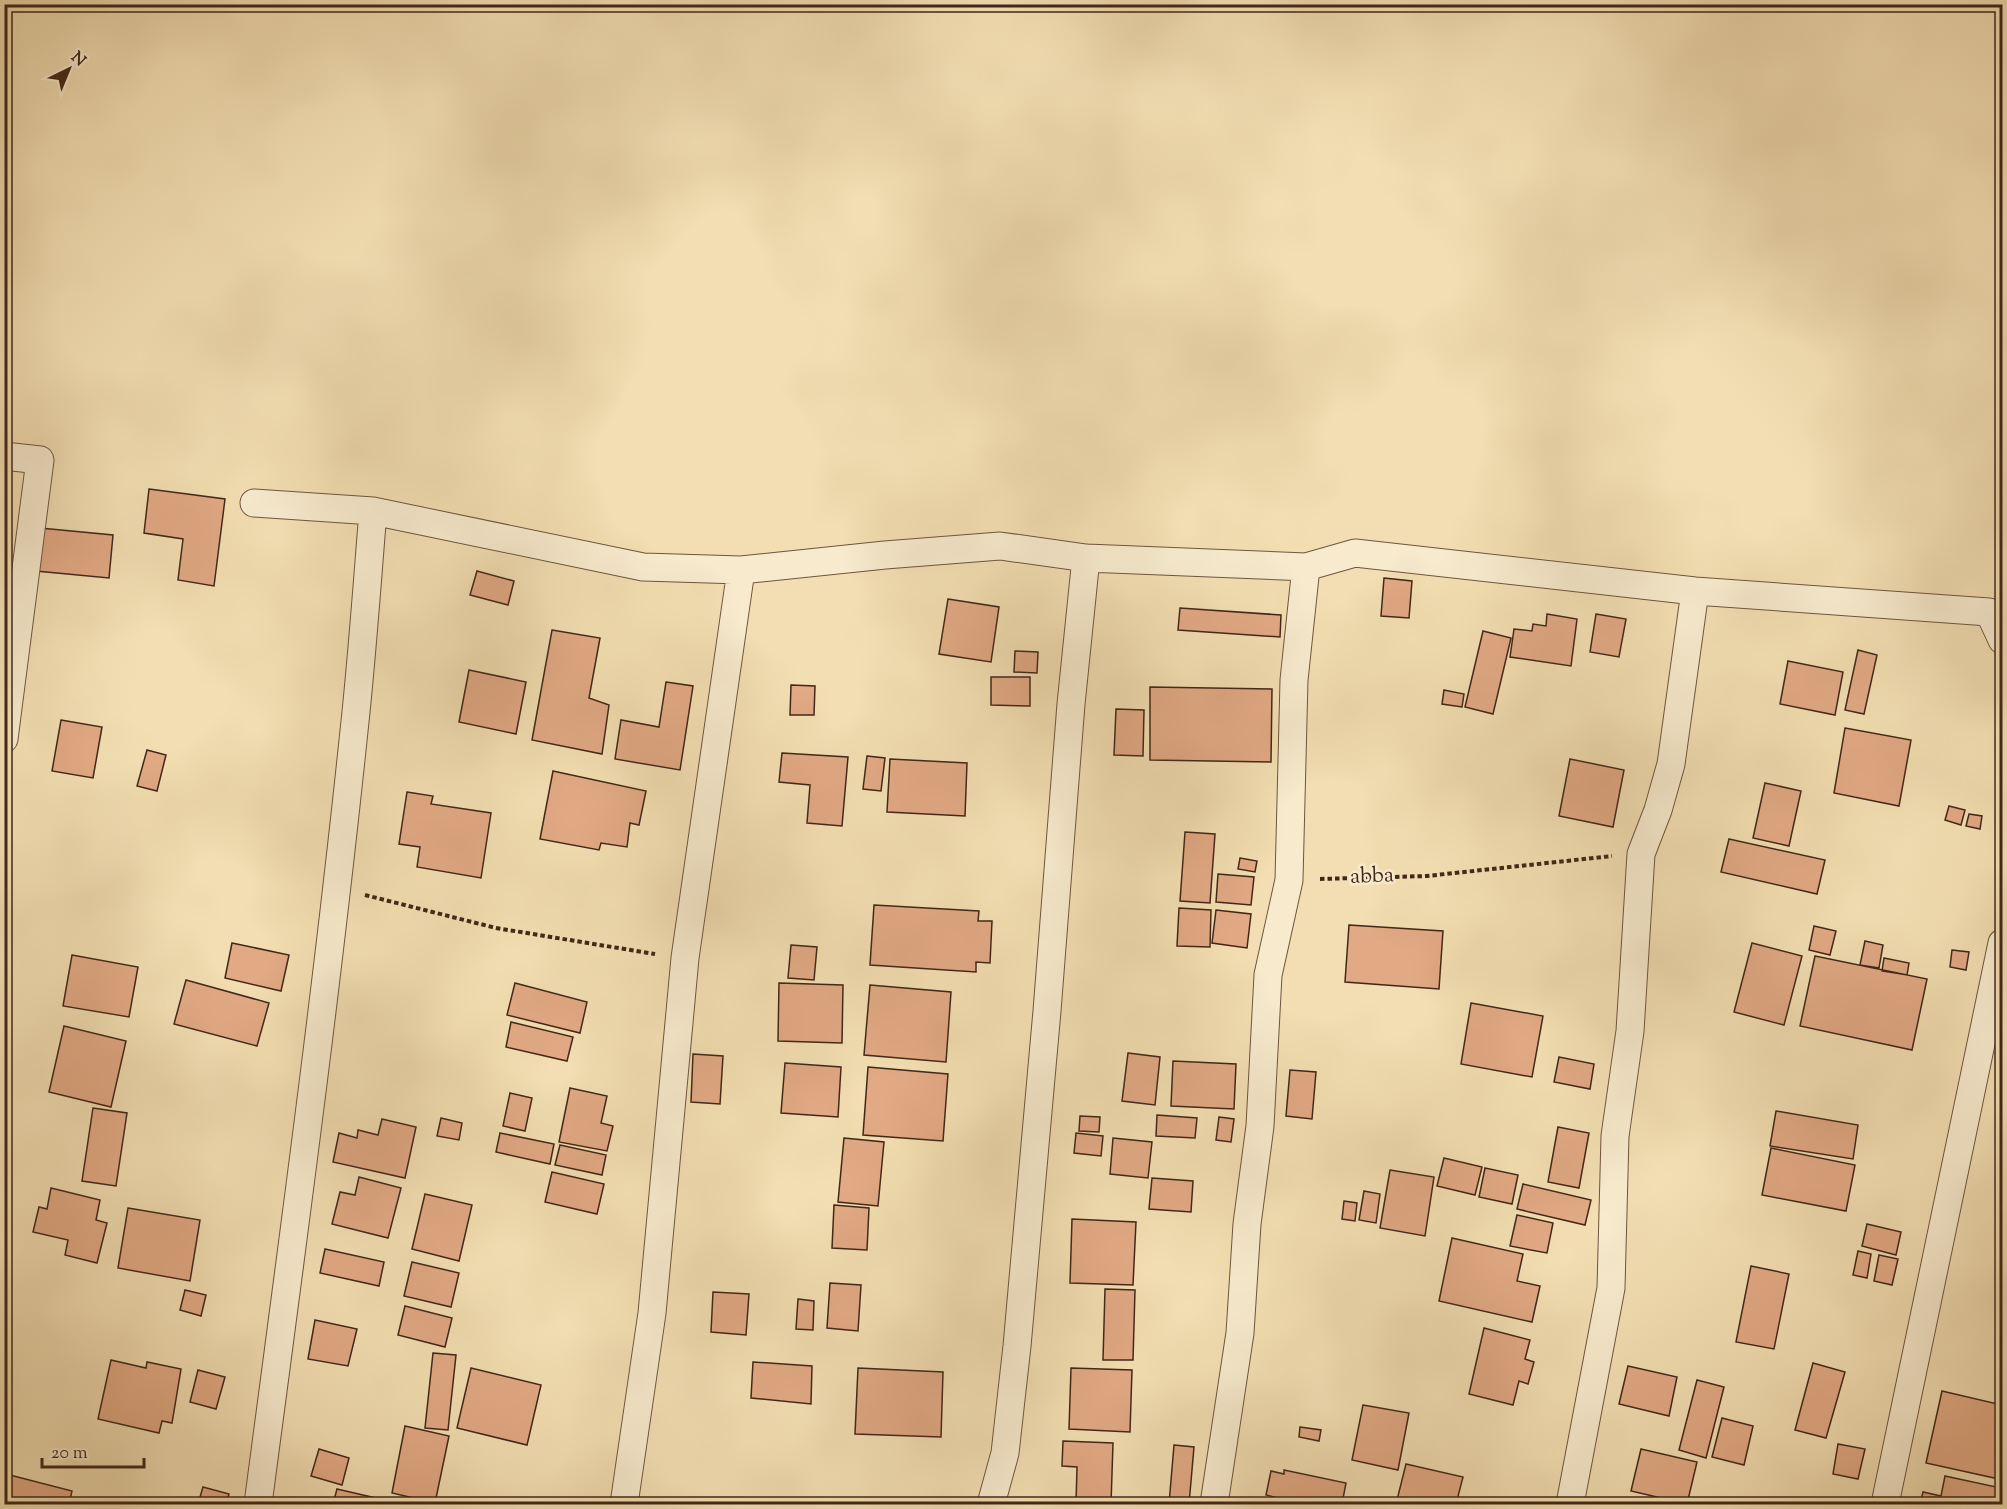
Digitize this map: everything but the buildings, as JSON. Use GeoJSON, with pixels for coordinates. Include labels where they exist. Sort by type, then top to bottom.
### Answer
{"type":"FeatureCollection","features":[{"type":"Feature","properties":{"kind":"street"},"geometry":{"type":"LineString","coordinates":[[4,456],[40,460],[4,738]]}},
{"type":"Feature","properties":{"kind":"street"},"geometry":{"type":"LineString","coordinates":[[254,503],[373,511],[643,567],[741,570],[1000,546],[1086,558],[1306,567],[1355,553],[1695,591],[1989,612],[2002,640]]}},
{"type":"Feature","properties":{"kind":"street"},"geometry":{"type":"LineString","coordinates":[[258,1504],[318,1049],[354,730],[373,511]]}},
{"type":"Feature","properties":{"kind":"street"},"geometry":{"type":"LineString","coordinates":[[991,1504],[1005,1452],[1017,1346],[1047,1011],[1071,704],[1086,558]]}},
{"type":"Feature","properties":{"kind":"street"},"geometry":{"type":"LineString","coordinates":[[1214,1504],[1240,1333],[1247,1224],[1260,1126],[1268,975],[1289,880],[1294,680],[1306,567]]}},
{"type":"Feature","properties":{"kind":"street"},"geometry":{"type":"LineString","coordinates":[[624,1504],[652,1313],[685,958],[741,570]]}},
{"type":"Feature","properties":{"kind":"street"},"geometry":{"type":"LineString","coordinates":[[1570,1504],[1611,1288],[1615,1136],[1630,1031],[1641,854],[1658,810],[1671,764],[1695,591]]}},
{"type":"Feature","properties":{"kind":"street"},"geometry":{"type":"LineString","coordinates":[[1885,1504],[2002,938]]}},
{"type":"Feature","properties":{"kind":"path","name":"abba"},"geometry":{"type":"LineString","coordinates":[[1289,880],[1427,876],[1641,854]]}},
{"type":"Feature","properties":{"kind":"path"},"geometry":{"type":"LineString","coordinates":[[336,888],[496,928],[685,958]]}}]}
